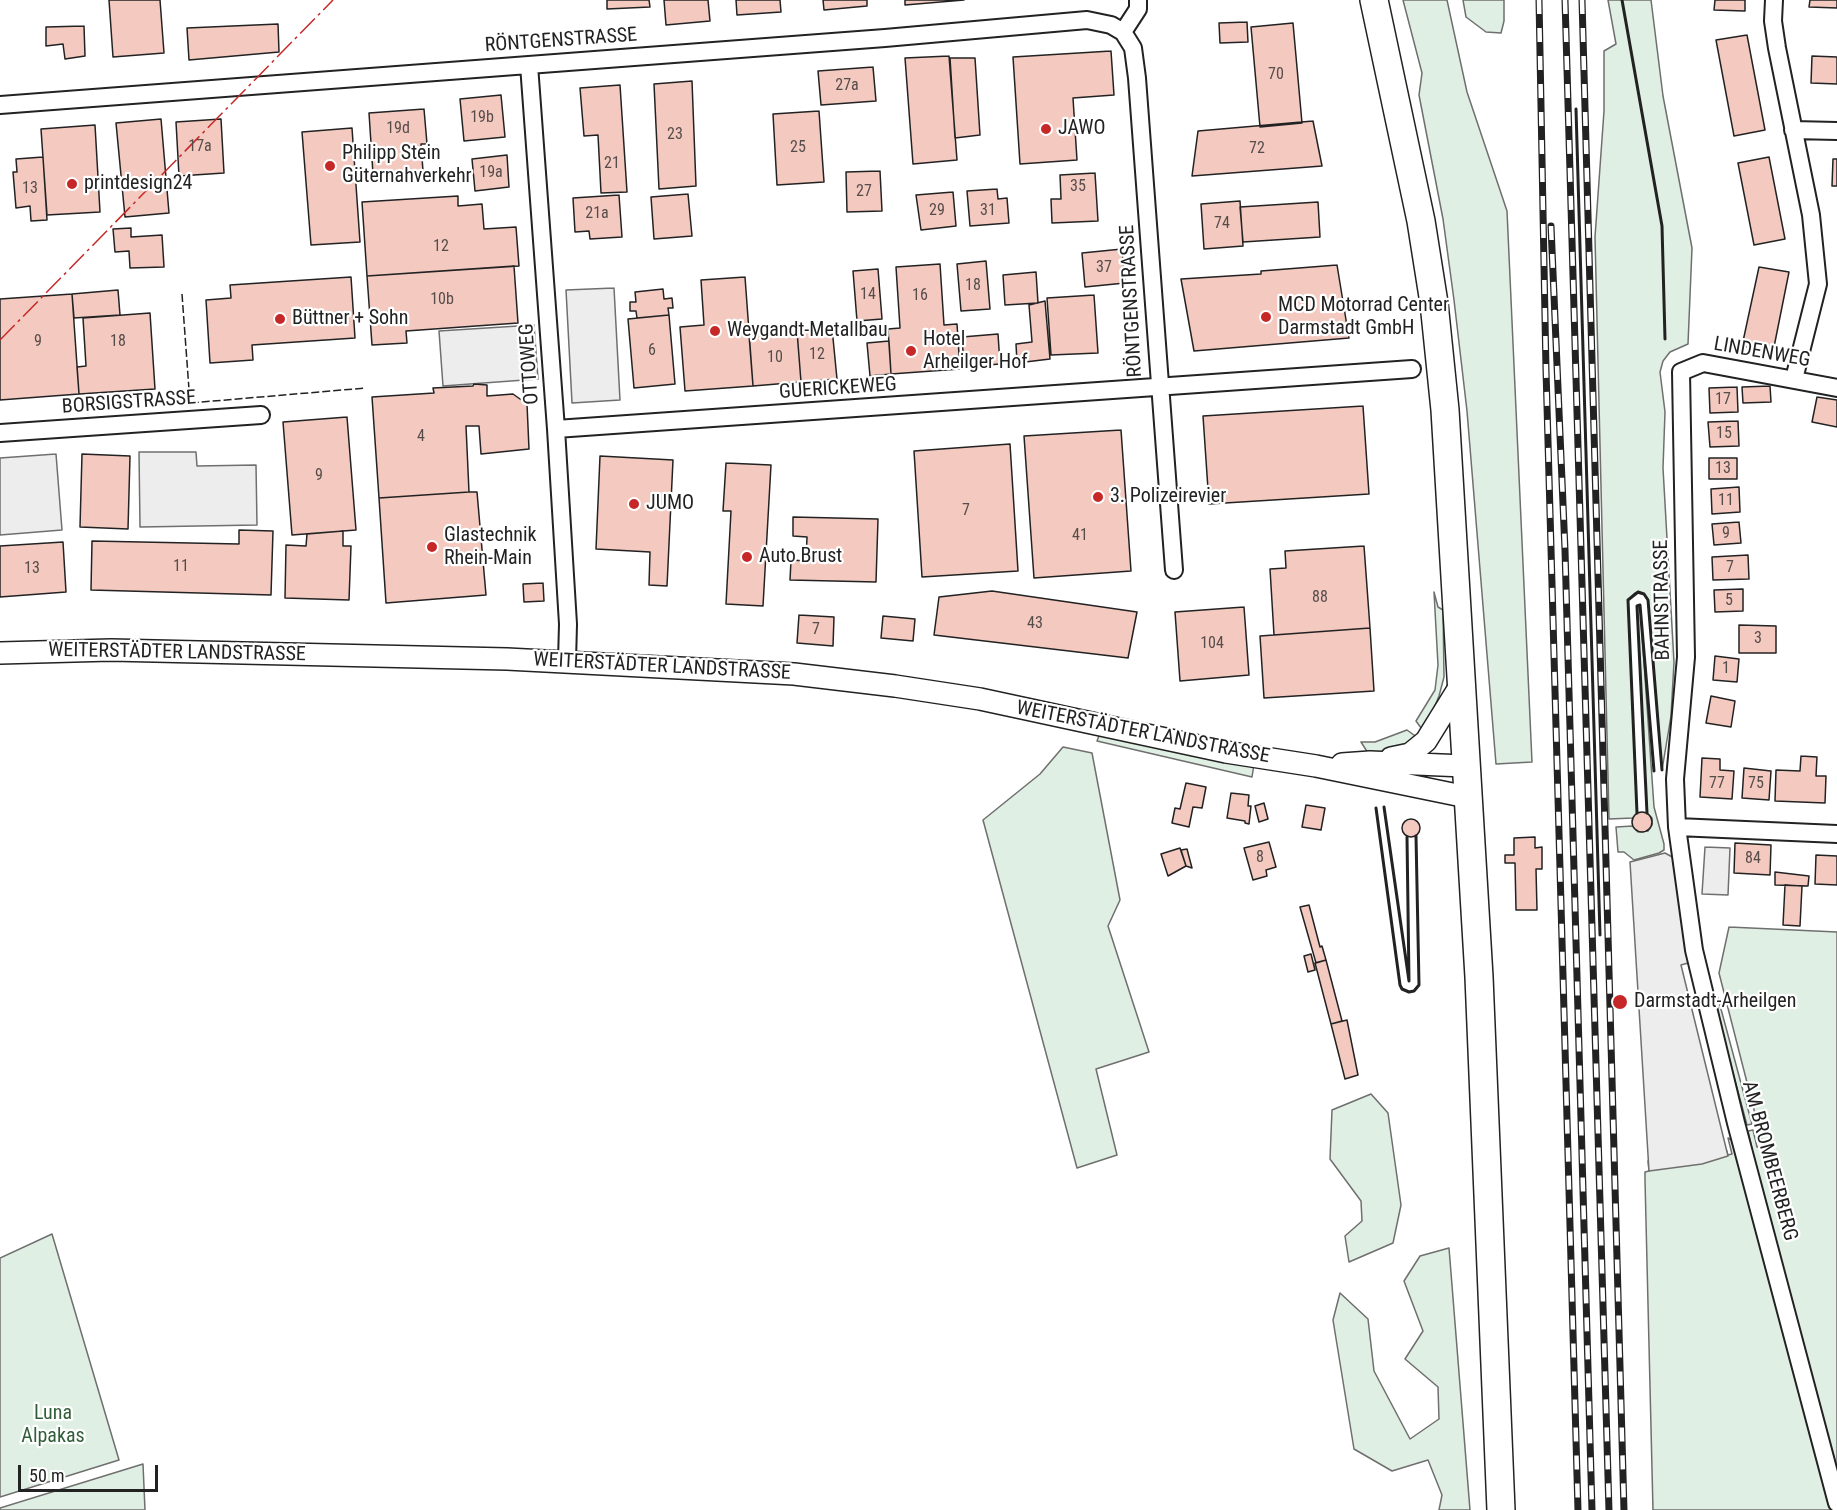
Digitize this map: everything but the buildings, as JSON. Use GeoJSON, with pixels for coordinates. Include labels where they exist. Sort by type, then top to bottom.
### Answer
{"type":"FeatureCollection","features":[{"type":"Feature","properties":{"kind":"main road"},"geometry":{"type":"LineString","coordinates":[[1374,0],[1421,221],[1434,303],[1455,539],[1464,766],[1479,977],[1501,1510]]}},
{"type":"Feature","properties":{"kind":"street"},"geometry":{"type":"LineString","coordinates":[[1123,32],[1138,9],[1138,0]]}},
{"type":"Feature","properties":{"kind":"street"},"geometry":{"type":"LineString","coordinates":[[1774,0],[1774,30],[1810,215],[1818,284],[1794,379]]}},
{"type":"Feature","properties":{"kind":"street","name":"RÖNTGENSTRASSE"},"geometry":{"type":"LineString","coordinates":[[0,105],[1087,20],[1111,25],[1123,32],[1133,48],[1137,78],[1158,388],[1174,570]]}},
{"type":"Feature","properties":{"kind":"street","name":"OTTOWEG"},"geometry":{"type":"LineString","coordinates":[[529,64],[556,429],[568,624],[567,661]]}},
{"type":"Feature","properties":{"kind":"street"},"geometry":{"type":"LineString","coordinates":[[1793,129],[1837,131]]}},
{"type":"Feature","properties":{"kind":"street","name":"LINDENWEG"},"geometry":{"type":"LineString","coordinates":[[1681,372],[1703,363],[1837,388]]}},
{"type":"Feature","properties":{"kind":"street","name":"GUERICKEWEG"},"geometry":{"type":"LineString","coordinates":[[556,429],[1412,369]]}},
{"type":"Feature","properties":{"kind":"street","name":"BAHNSTRASSE"},"geometry":{"type":"LineString","coordinates":[[1677,826],[1675,780],[1686,657],[1681,372]]}},
{"type":"Feature","properties":{"kind":"street","name":"BORSIGSTRASSE"},"geometry":{"type":"LineString","coordinates":[[0,433],[261,415]]}},
{"type":"Feature","properties":{"kind":"street","name":"WEITERSTÄDTER LANDSTRASSE"},"geometry":{"type":"LineString","coordinates":[[0,653],[123,650],[567,661],[794,674],[980,699],[1226,752],[1316,766],[1467,797]]}},
{"type":"Feature","properties":{"kind":"street"},"geometry":{"type":"LineString","coordinates":[[1370,762],[1410,754],[1426,741],[1460,686]]}},
{"type":"Feature","properties":{"kind":"street","name":"WEITERSTÄDTER LANDSTRASSE"},"geometry":{"type":"LineString","coordinates":[[1316,766],[1370,762],[1464,766]]}},
{"type":"Feature","properties":{"kind":"street"},"geometry":{"type":"LineString","coordinates":[[1677,826],[1837,834]]}},
{"type":"Feature","properties":{"kind":"street","name":"AM BROMBEERBERG"},"geometry":{"type":"LineString","coordinates":[[1677,826],[1696,956],[1736,1123],[1837,1503]]}},
{"type":"Feature","properties":{"kind":"green space"},"geometry":{"type":"Polygon","coordinates":[[[1403,0],[1447,0],[1467,92],[1507,211],[1532,762],[1496,764],[1467,411],[1454,300],[1443,219],[1419,95],[1422,73],[1403,0]]]}},
{"type":"Feature","properties":{"kind":"green space"},"geometry":{"type":"Polygon","coordinates":[[[1463,0],[1504,0],[1504,21],[1501,33],[1486,32],[1466,17],[1463,0]]]}},
{"type":"Feature","properties":{"kind":"green space"},"geometry":{"type":"Polygon","coordinates":[[[1608,0],[1651,0],[1663,96],[1692,248],[1688,344],[1670,352],[1663,361],[1660,372],[1665,412],[1663,468],[1674,662],[1671,716],[1662,770],[1648,600],[1644,594],[1635,593],[1628,600],[1637,813],[1633,818],[1609,819],[1595,237],[1604,111],[1604,51],[1616,44],[1608,0]]]}},
{"type":"Feature","properties":{"kind":"green space"},"geometry":{"type":"Polygon","coordinates":[[[1434,592],[1438,607],[1443,610],[1444,677],[1424,732],[1416,721],[1435,690],[1438,665],[1434,592]]]}},
{"type":"Feature","properties":{"kind":"green space"},"geometry":{"type":"Polygon","coordinates":[[[1640,605],[1654,807],[1664,850],[1634,860],[1624,852],[1618,852],[1616,827],[1633,826],[1638,832],[1648,831],[1652,825],[1652,818],[1647,813],[1637,606],[1640,605]]]}},
{"type":"Feature","properties":{"kind":"green space"},"geometry":{"type":"Polygon","coordinates":[[[1407,730],[1418,738],[1417,740],[1381,753],[1368,753],[1361,742],[1375,742],[1407,730]]]}},
{"type":"Feature","properties":{"kind":"green space"},"geometry":{"type":"Polygon","coordinates":[[[1100,733],[1254,764],[1252,777],[1097,741],[1100,733]]]}},
{"type":"Feature","properties":{"kind":"green space"},"geometry":{"type":"Polygon","coordinates":[[[1063,747],[1092,753],[1120,900],[1108,926],[1149,1052],[1096,1069],[1117,1155],[1077,1168],[983,820],[1040,774],[1063,747]]]}},
{"type":"Feature","properties":{"kind":"green space"},"geometry":{"type":"Polygon","coordinates":[[[1729,927],[1837,932],[1837,1510],[1653,1510],[1645,1180],[1645,1172],[1649,1171],[1648,1161],[1726,1149],[1728,1155],[1732,1154],[1728,1138],[1734,1141],[1737,1153],[1752,1149],[1748,1131],[1753,1130],[1757,1147],[1763,1145],[1719,973],[1729,927]]]}},
{"type":"Feature","properties":{"kind":"green space"},"geometry":{"type":"Polygon","coordinates":[[[1718,998],[1752,1124],[1747,1125],[1713,999],[1718,998]]]}},
{"type":"Feature","properties":{"kind":"green space"},"geometry":{"type":"Polygon","coordinates":[[[1371,1094],[1388,1113],[1401,1205],[1393,1243],[1349,1262],[1345,1236],[1362,1221],[1361,1201],[1330,1159],[1332,1110],[1371,1094]]]}},
{"type":"Feature","properties":{"kind":"green space","name":"Luna Alpakas"},"geometry":{"type":"Polygon","coordinates":[[[52,1234],[119,1460],[0,1497],[0,1258],[52,1234]]]}},
{"type":"Feature","properties":{"kind":"green space"},"geometry":{"type":"Polygon","coordinates":[[[1449,1248],[1470,1510],[1439,1510],[1442,1495],[1428,1460],[1392,1471],[1354,1449],[1333,1320],[1340,1293],[1368,1319],[1374,1371],[1410,1439],[1439,1419],[1438,1387],[1405,1359],[1423,1331],[1404,1281],[1420,1256],[1449,1248]]]}},
{"type":"Feature","properties":{"kind":"green space"},"geometry":{"type":"Polygon","coordinates":[[[143,1464],[145,1510],[0,1510],[0,1508],[143,1464]]]}},
{"type":"Feature","properties":{"kind":"shaded area"},"geometry":{"type":"Polygon","coordinates":[[[614,288],[620,400],[572,403],[566,290],[614,288]]]}},
{"type":"Feature","properties":{"kind":"shaded area"},"geometry":{"type":"Polygon","coordinates":[[[534,325],[538,379],[443,386],[439,331],[534,325]]]}},
{"type":"Feature","properties":{"kind":"shaded area"},"geometry":{"type":"Polygon","coordinates":[[[139,452],[196,452],[197,466],[256,465],[257,525],[140,527],[139,452]]]}},
{"type":"Feature","properties":{"kind":"shaded area"},"geometry":{"type":"Polygon","coordinates":[[[56,454],[62,530],[0,535],[0,458],[56,454]]]}},
{"type":"Feature","properties":{"kind":"shaded area"},"geometry":{"type":"Polygon","coordinates":[[[1705,847],[1730,848],[1728,895],[1702,894],[1705,847]]]}},
{"type":"Feature","properties":{"kind":"shaded area"},"geometry":{"type":"Polygon","coordinates":[[[1665,853],[1674,858],[1695,961],[1681,965],[1728,1156],[1702,1164],[1649,1171],[1630,862],[1665,853]]]}},
{"type":"Feature","properties":{"kind":"railway"},"geometry":{"type":"LineString","coordinates":[[1539,0],[1546,370],[1578,1510]]}},
{"type":"Feature","properties":{"kind":"railway"},"geometry":{"type":"LineString","coordinates":[[1565,0],[1609,1510]]}},
{"type":"Feature","properties":{"kind":"railway"},"geometry":{"type":"LineString","coordinates":[[1582,0],[1624,1510]]}},
{"type":"Feature","properties":{"kind":"railway"},"geometry":{"type":"LineString","coordinates":[[1551,226],[1565,550],[1592,1510]]}},
{"type":"Feature","properties":{"kind":"fence"},"geometry":{"type":"LineString","coordinates":[[182,294],[190,403],[366,388]]}},
{"type":"Feature","properties":{"kind":"wall"},"geometry":{"type":"LineString","coordinates":[[1622,0],[1662,226],[1665,339]]}},
{"type":"Feature","properties":{"kind":"wall"},"geometry":{"type":"LineString","coordinates":[[1576,109],[1600,935]]}},
{"type":"Feature","properties":{"kind":"wall"},"geometry":{"type":"LineString","coordinates":[[1637,813],[1628,600],[1638,592],[1644,594],[1648,600],[1662,770]]}},
{"type":"Feature","properties":{"kind":"wall"},"geometry":{"type":"LineString","coordinates":[[1647,813],[1637,606],[1640,605],[1654,771]]}},
{"type":"Feature","properties":{"kind":"wall"},"geometry":{"type":"LineString","coordinates":[[1384,807],[1409,981],[1407,837]]}},
{"type":"Feature","properties":{"kind":"wall"},"geometry":{"type":"LineString","coordinates":[[1376,808],[1400,985],[1402,989],[1409,992],[1414,991],[1419,985],[1416,836]]}},
{"type":"Feature","properties":{"kind":"power"},"geometry":{"type":"LineString","coordinates":[[0,340],[333,0]]}},
{"type":"Feature","properties":{"kind":"place","name":"JAWO"},"geometry":{"type":"Point","coordinates":[1046,129]}},
{"type":"Feature","properties":{"kind":"place","name":"Philipp Stein Güternahverkehr"},"geometry":{"type":"Point","coordinates":[330,166]}},
{"type":"Feature","properties":{"kind":"place","name":"printdesign24"},"geometry":{"type":"Point","coordinates":[72,184]}},
{"type":"Feature","properties":{"kind":"place","name":"MCD Motorrad Center Darmstadt GmbH"},"geometry":{"type":"Point","coordinates":[1266,317]}},
{"type":"Feature","properties":{"kind":"place","name":"Büttner + Sohn"},"geometry":{"type":"Point","coordinates":[280,319]}},
{"type":"Feature","properties":{"kind":"place","name":"Weygandt-Metallbau"},"geometry":{"type":"Point","coordinates":[715,331]}},
{"type":"Feature","properties":{"kind":"place","name":"Hotel Arheilger Hof"},"geometry":{"type":"Point","coordinates":[911,351]}},
{"type":"Feature","properties":{"kind":"place","name":"3. Polizeirevier"},"geometry":{"type":"Point","coordinates":[1098,497]}},
{"type":"Feature","properties":{"kind":"place","name":"JUMO"},"geometry":{"type":"Point","coordinates":[634,504]}},
{"type":"Feature","properties":{"kind":"place","name":"Glastechnik Rhein-Main"},"geometry":{"type":"Point","coordinates":[432,547]}},
{"type":"Feature","properties":{"kind":"place","name":"Auto Brust"},"geometry":{"type":"Point","coordinates":[747,557]}},
{"type":"Feature","properties":{"kind":"place","name":"Darmstadt-Arheilgen"},"geometry":{"type":"Point","coordinates":[1620,1002]}}]}
